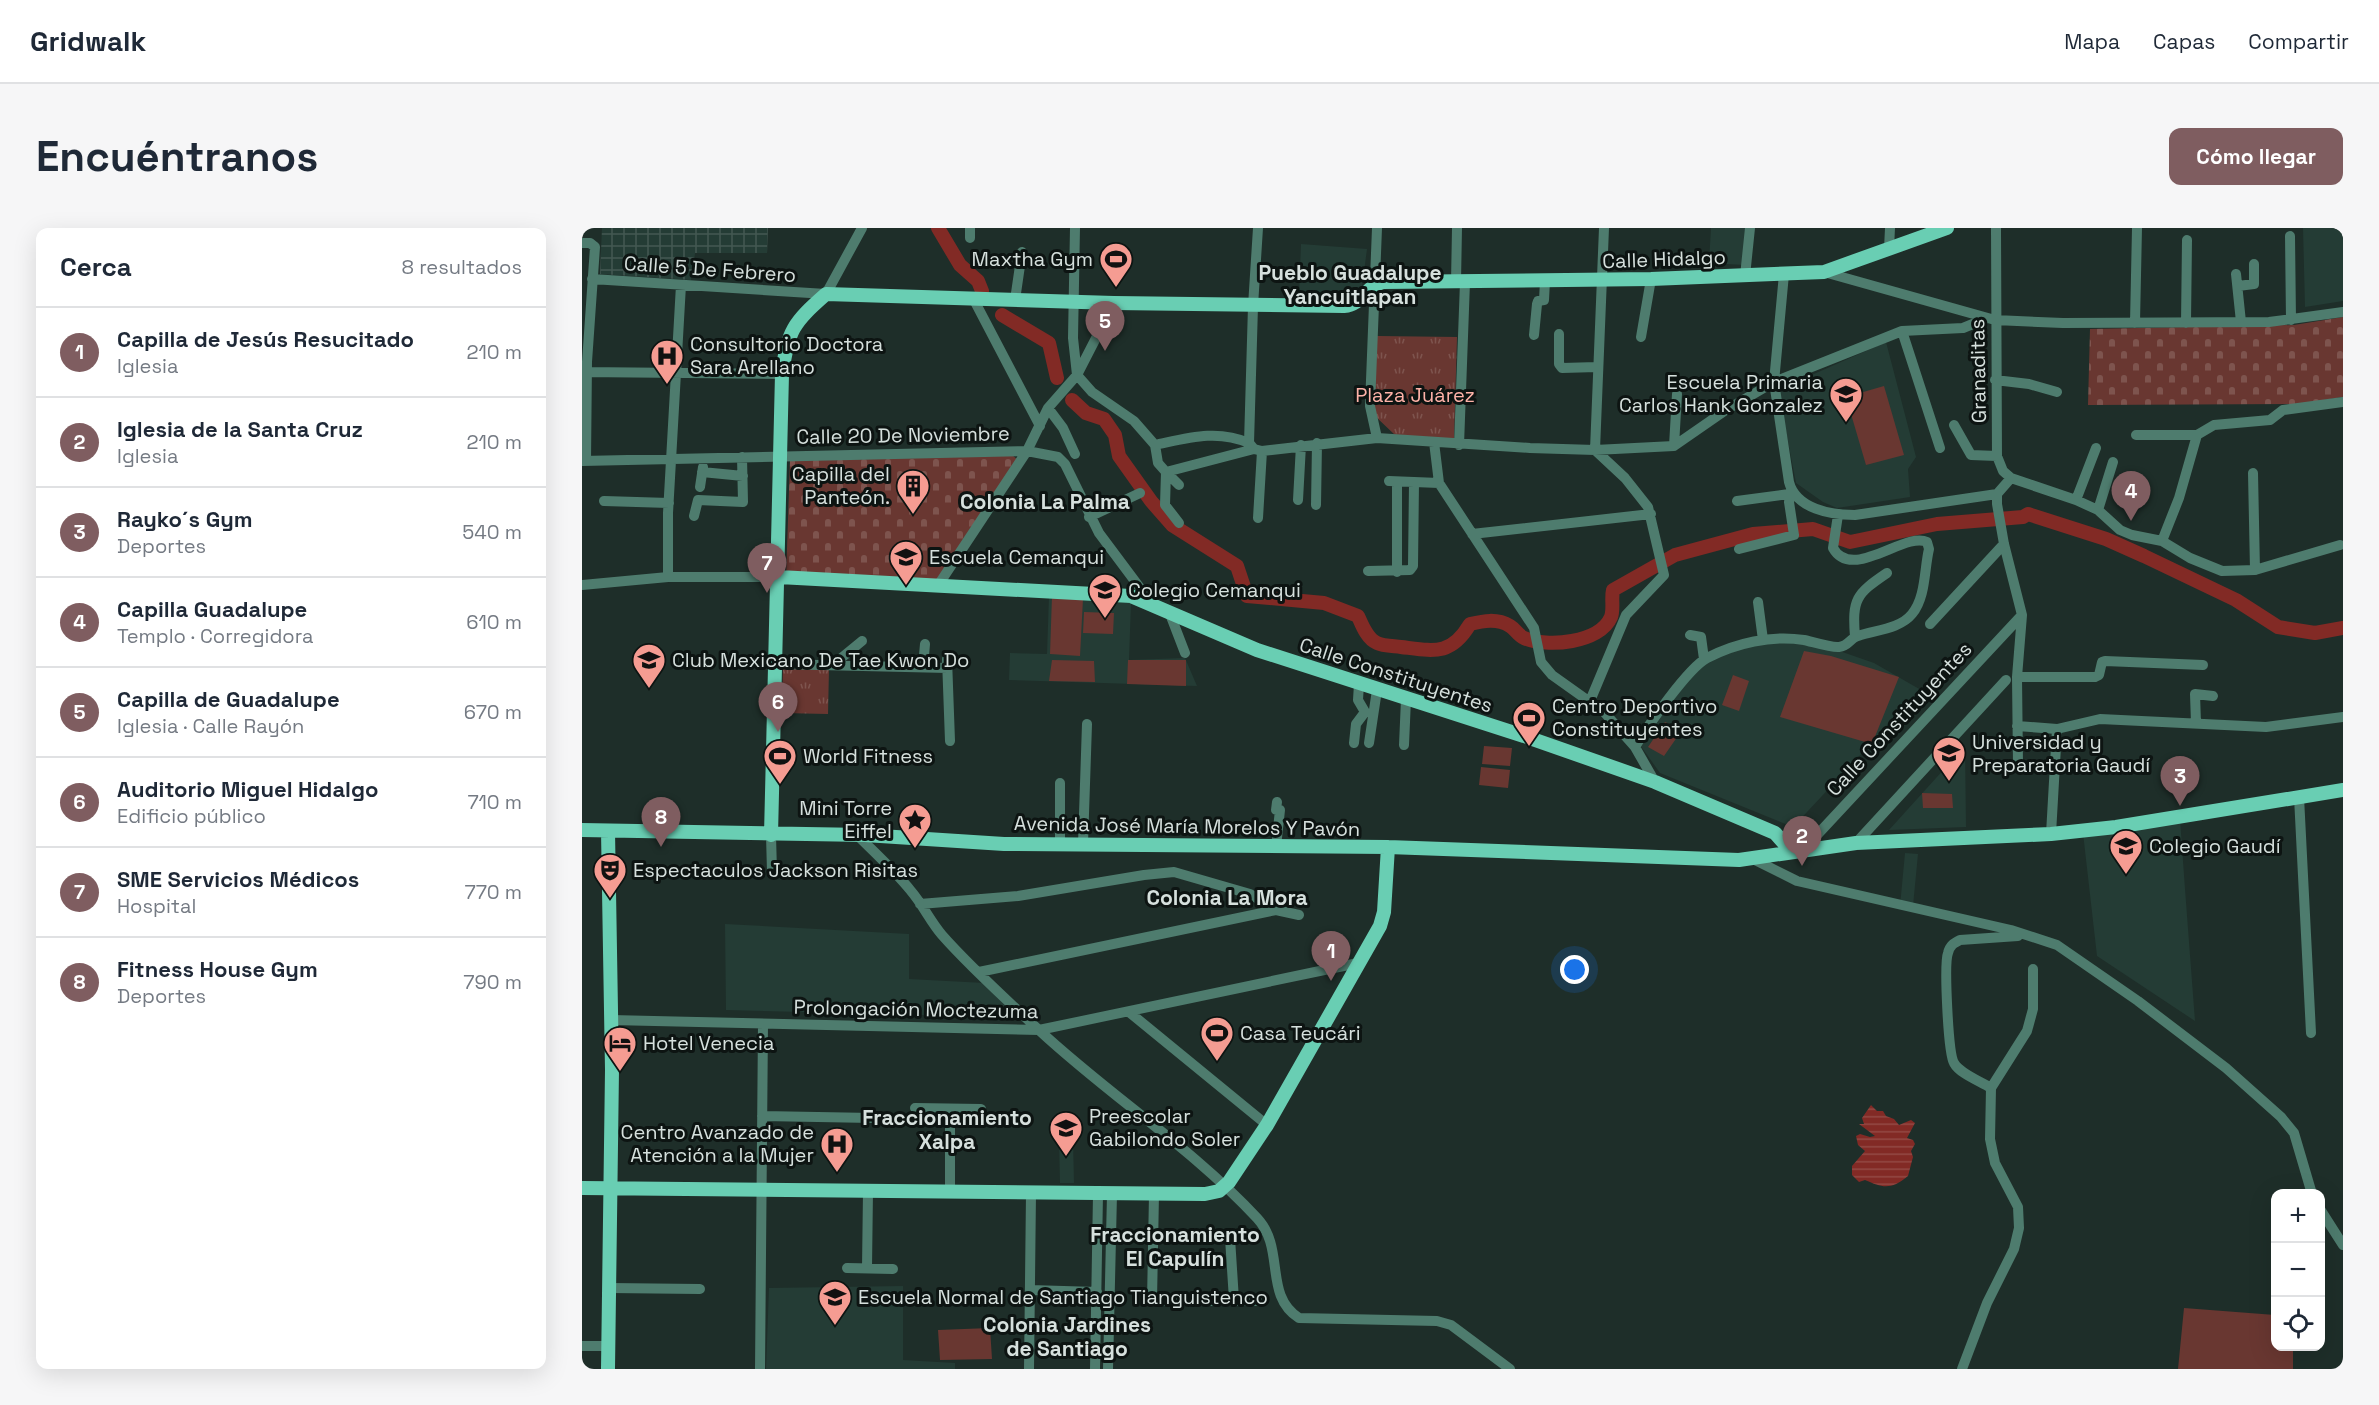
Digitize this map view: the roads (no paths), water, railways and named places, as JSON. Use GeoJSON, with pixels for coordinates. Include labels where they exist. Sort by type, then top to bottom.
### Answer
{"type":"FeatureCollection","features":[{"type":"Feature","properties":{"kind":"main road","name":"Calle Hidalgo"},"geometry":{"type":"LineString","coordinates":[[1375,284],[1383,282],[1651,279],[1824,272],[1947,228]]}},
{"type":"Feature","properties":{"kind":"main road"},"geometry":{"type":"LineString","coordinates":[[771,835],[777,664],[782,374],[790,332],[799,318],[826,294],[974,300],[1252,306],[1352,305],[1362,299],[1375,284]]}},
{"type":"Feature","properties":{"kind":"main road","name":"Calle Constituyentes"},"geometry":{"type":"LineString","coordinates":[[779,577],[1131,596],[1257,650],[1524,736],[1655,782],[1775,833],[1798,850]]}},
{"type":"Feature","properties":{"kind":"main road","name":"Avenida José María Morelos Y Pavón"},"geometry":{"type":"LineString","coordinates":[[582,831],[857,835],[1060,844],[1388,847],[1710,860],[1753,859],[1798,850],[1856,843],[2051,834],[2116,827],[2343,790]]}},
{"type":"Feature","properties":{"kind":"main road"},"geometry":{"type":"LineString","coordinates":[[608,831],[611,1020],[608,1369]]}},
{"type":"Feature","properties":{"kind":"main road"},"geometry":{"type":"LineString","coordinates":[[582,1188],[1205,1194],[1226,1186],[1267,1125],[1375,937],[1384,912],[1388,847]]}},
{"type":"Feature","properties":{"kind":"street"},"geometry":{"type":"LineString","coordinates":[[826,294],[862,228]]}},
{"type":"Feature","properties":{"kind":"street"},"geometry":{"type":"LineString","coordinates":[[1075,228],[1073,338],[1077,375],[1092,392],[1134,421],[1155,445],[1158,464],[1179,485]]}},
{"type":"Feature","properties":{"kind":"street"},"geometry":{"type":"LineString","coordinates":[[1258,228],[1252,306],[1258,518]]}},
{"type":"Feature","properties":{"kind":"street"},"geometry":{"type":"LineString","coordinates":[[1377,228],[1370,406],[1377,438]]}},
{"type":"Feature","properties":{"kind":"street"},"geometry":{"type":"LineString","coordinates":[[1456,228],[1460,282],[1459,445]]}},
{"type":"Feature","properties":{"kind":"street"},"geometry":{"type":"LineString","coordinates":[[1590,701],[1626,615],[1664,575],[1651,514],[1643,498],[1595,450],[1600,280],[1604,228]]}},
{"type":"Feature","properties":{"kind":"street"},"geometry":{"type":"LineString","coordinates":[[1745,276],[1750,228]]}},
{"type":"Feature","properties":{"kind":"street"},"geometry":{"type":"LineString","coordinates":[[1889,249],[1890,228]]}},
{"type":"Feature","properties":{"kind":"street","name":"Granaditas"},"geometry":{"type":"LineString","coordinates":[[1996,228],[1990,320],[1995,380],[1997,456]]}},
{"type":"Feature","properties":{"kind":"street"},"geometry":{"type":"LineString","coordinates":[[2135,323],[2137,228]]}},
{"type":"Feature","properties":{"kind":"street"},"geometry":{"type":"LineString","coordinates":[[2290,236],[2291,320]]}},
{"type":"Feature","properties":{"kind":"street"},"geometry":{"type":"LineString","coordinates":[[2186,323],[2187,240]]}},
{"type":"Feature","properties":{"kind":"street"},"geometry":{"type":"LineString","coordinates":[[584,461],[584,372],[595,247],[586,243]]}},
{"type":"Feature","properties":{"kind":"street"},"geometry":{"type":"LineString","coordinates":[[1015,300],[1022,252]]}},
{"type":"Feature","properties":{"kind":"street"},"geometry":{"type":"LineString","coordinates":[[2238,286],[2254,284],[2254,264]]}},
{"type":"Feature","properties":{"kind":"street"},"geometry":{"type":"LineString","coordinates":[[1824,272],[1990,320],[2135,323],[2241,322],[2291,320],[2343,312]]}},
{"type":"Feature","properties":{"kind":"street"},"geometry":{"type":"LineString","coordinates":[[1739,549],[1794,535],[1774,382],[1784,274]]}},
{"type":"Feature","properties":{"kind":"street"},"geometry":{"type":"LineString","coordinates":[[2236,274],[2241,322]]}},
{"type":"Feature","properties":{"kind":"street","name":"Calle 5 De Febrero"},"geometry":{"type":"LineString","coordinates":[[592,279],[826,294]]}},
{"type":"Feature","properties":{"kind":"street"},"geometry":{"type":"LineString","coordinates":[[1641,337],[1651,279]]}},
{"type":"Feature","properties":{"kind":"street"},"geometry":{"type":"LineString","coordinates":[[1534,335],[1537,304],[1544,300],[1545,281]]}},
{"type":"Feature","properties":{"kind":"street"},"geometry":{"type":"LineString","coordinates":[[668,577],[669,503],[681,285]]}},
{"type":"Feature","properties":{"kind":"street"},"geometry":{"type":"LineString","coordinates":[[974,300],[1040,426]]}},
{"type":"Feature","properties":{"kind":"street"},"geometry":{"type":"LineString","coordinates":[[939,584],[1027,451],[1048,408],[1077,375],[1114,303]]}},
{"type":"Feature","properties":{"kind":"street"},"geometry":{"type":"LineString","coordinates":[[1166,472],[1255,448],[1377,438],[1459,445],[1595,450],[1674,446],[1726,410],[1774,382],[1902,331],[1963,328],[1990,320]]}},
{"type":"Feature","properties":{"kind":"street"},"geometry":{"type":"LineString","coordinates":[[1902,331],[1940,448]]}},
{"type":"Feature","properties":{"kind":"street"},"geometry":{"type":"LineString","coordinates":[[1559,334],[1559,364],[1562,368],[1597,367]]}},
{"type":"Feature","properties":{"kind":"street"},"geometry":{"type":"LineString","coordinates":[[584,372],[782,374]]}},
{"type":"Feature","properties":{"kind":"street"},"geometry":{"type":"LineString","coordinates":[[1995,380],[2029,384],[2057,392]]}},
{"type":"Feature","properties":{"kind":"street"},"geometry":{"type":"LineString","coordinates":[[1674,446],[1677,394]]}},
{"type":"Feature","properties":{"kind":"street"},"geometry":{"type":"LineString","coordinates":[[2136,435],[2197,435],[2214,425],[2270,420],[2283,410],[2343,402]]}},
{"type":"Feature","properties":{"kind":"street"},"geometry":{"type":"LineString","coordinates":[[1048,408],[1068,436],[1075,454]]}},
{"type":"Feature","properties":{"kind":"street"},"geometry":{"type":"LineString","coordinates":[[1954,425],[1971,455],[1997,456],[2003,471],[2011,478],[2076,500],[2098,510],[2120,530],[2132,536],[2162,541],[2190,558],[2222,571],[2255,570],[2340,545]]}},
{"type":"Feature","properties":{"kind":"street"},"geometry":{"type":"LineString","coordinates":[[1155,445],[1213,434],[1227,435],[1255,448]]}},
{"type":"Feature","properties":{"kind":"street"},"geometry":{"type":"LineString","coordinates":[[2162,541],[2179,498],[2197,435]]}},
{"type":"Feature","properties":{"kind":"street"},"geometry":{"type":"LineString","coordinates":[[1434,442],[1439,483],[1533,628],[1540,658],[1552,675],[1604,712],[1635,747],[1655,782]]}},
{"type":"Feature","properties":{"kind":"street"},"geometry":{"type":"LineString","coordinates":[[1316,505],[1317,443]]}},
{"type":"Feature","properties":{"kind":"street"},"geometry":{"type":"LineString","coordinates":[[1298,500],[1301,445]]}},
{"type":"Feature","properties":{"kind":"street"},"geometry":{"type":"LineString","coordinates":[[2076,500],[2096,448]]}},
{"type":"Feature","properties":{"kind":"street","name":"Calle 20 De Noviembre"},"geometry":{"type":"LineString","coordinates":[[584,461],[1027,451],[1058,457],[1065,464],[1089,517],[1152,604]]}},
{"type":"Feature","properties":{"kind":"street"},"geometry":{"type":"LineString","coordinates":[[700,487],[704,457]]}},
{"type":"Feature","properties":{"kind":"street"},"geometry":{"type":"LineString","coordinates":[[694,516],[698,500],[743,502],[742,457]]}},
{"type":"Feature","properties":{"kind":"street"},"geometry":{"type":"LineString","coordinates":[[2098,510],[2114,462]]}},
{"type":"Feature","properties":{"kind":"street"},"geometry":{"type":"LineString","coordinates":[[702,472],[743,476]]}},
{"type":"Feature","properties":{"kind":"street"},"geometry":{"type":"LineString","coordinates":[[1166,472],[1166,505],[1179,523]]}},
{"type":"Feature","properties":{"kind":"street"},"geometry":{"type":"LineString","coordinates":[[2253,473],[2255,570]]}},
{"type":"Feature","properties":{"kind":"street"},"geometry":{"type":"LineString","coordinates":[[2011,478],[1997,499],[2004,544],[2022,615],[2012,678],[2018,726],[2018,764]]}},
{"type":"Feature","properties":{"kind":"street"},"geometry":{"type":"LineString","coordinates":[[1397,572],[1393,482],[1439,483]]}},
{"type":"Feature","properties":{"kind":"street"},"geometry":{"type":"LineString","coordinates":[[1368,571],[1397,572],[1410,570],[1413,566],[1414,483]]}},
{"type":"Feature","properties":{"kind":"street"},"geometry":{"type":"LineString","coordinates":[[1737,501],[1790,492],[1820,510],[1838,515],[1881,513],[1997,499]]}},
{"type":"Feature","properties":{"kind":"street"},"geometry":{"type":"LineString","coordinates":[[1089,517],[1140,494]]}},
{"type":"Feature","properties":{"kind":"street"},"geometry":{"type":"LineString","coordinates":[[604,501],[669,503]]}},
{"type":"Feature","properties":{"kind":"street"},"geometry":{"type":"LineString","coordinates":[[1472,534],[1651,514]]}},
{"type":"Feature","properties":{"kind":"street"},"geometry":{"type":"LineString","coordinates":[[1635,747],[1686,678],[1704,659],[1763,640],[1784,638],[1827,644],[1835,648],[1845,646],[1855,637],[1904,621],[1914,612],[1922,595],[1928,544],[1925,540],[1914,540],[1890,551],[1860,559],[1838,555],[1833,544],[1838,515]]}},
{"type":"Feature","properties":{"kind":"street"},"geometry":{"type":"LineString","coordinates":[[1930,624],[2004,544]]}},
{"type":"Feature","properties":{"kind":"street"},"geometry":{"type":"LineString","coordinates":[[1855,637],[1854,614],[1858,596],[1887,573]]}},
{"type":"Feature","properties":{"kind":"street"},"geometry":{"type":"LineString","coordinates":[[582,585],[668,577],[779,577]]}},
{"type":"Feature","properties":{"kind":"street"},"geometry":{"type":"LineString","coordinates":[[1758,602],[1763,640]]}},
{"type":"Feature","properties":{"kind":"street"},"geometry":{"type":"LineString","coordinates":[[1170,614],[1185,653]]}},
{"type":"Feature","properties":{"kind":"street","name":"Calle Constituyentes"},"geometry":{"type":"LineString","coordinates":[[1798,850],[2022,615]]}},
{"type":"Feature","properties":{"kind":"street"},"geometry":{"type":"LineString","coordinates":[[1690,635],[1701,637],[1704,659]]}},
{"type":"Feature","properties":{"kind":"street"},"geometry":{"type":"LineString","coordinates":[[834,664],[862,640]]}},
{"type":"Feature","properties":{"kind":"street"},"geometry":{"type":"LineString","coordinates":[[923,667],[925,644]]}},
{"type":"Feature","properties":{"kind":"street"},"geometry":{"type":"LineString","coordinates":[[1856,843],[2012,678],[2095,677],[2099,675],[2102,662],[2105,661],[2203,665]]}},
{"type":"Feature","properties":{"kind":"street"},"geometry":{"type":"LineString","coordinates":[[777,664],[923,667],[948,663],[950,741]]}},
{"type":"Feature","properties":{"kind":"street"},"geometry":{"type":"LineString","coordinates":[[1354,743],[1356,724],[1365,712],[1358,700],[1359,684]]}},
{"type":"Feature","properties":{"kind":"street"},"geometry":{"type":"LineString","coordinates":[[1369,743],[1377,690]]}},
{"type":"Feature","properties":{"kind":"street"},"geometry":{"type":"LineString","coordinates":[[2196,723],[2195,694],[2213,696]]}},
{"type":"Feature","properties":{"kind":"street"},"geometry":{"type":"LineString","coordinates":[[1404,745],[1406,699]]}},
{"type":"Feature","properties":{"kind":"street"},"geometry":{"type":"LineString","coordinates":[[2018,726],[2057,729],[2100,719],[2266,727],[2343,717]]}},
{"type":"Feature","properties":{"kind":"street"},"geometry":{"type":"LineString","coordinates":[[1083,844],[1087,724]]}},
{"type":"Feature","properties":{"kind":"street"},"geometry":{"type":"LineString","coordinates":[[2051,834],[2057,729]]}},
{"type":"Feature","properties":{"kind":"street"},"geometry":{"type":"LineString","coordinates":[[1060,783],[1060,844]]}},
{"type":"Feature","properties":{"kind":"street"},"geometry":{"type":"LineString","coordinates":[[2299,797],[2311,1033]]}},
{"type":"Feature","properties":{"kind":"street"},"geometry":{"type":"LineString","coordinates":[[1276,847],[1280,810],[1276,810],[1277,802]]}},
{"type":"Feature","properties":{"kind":"street"},"geometry":{"type":"LineString","coordinates":[[771,835],[772,872]]}},
{"type":"Feature","properties":{"kind":"street"},"geometry":{"type":"LineString","coordinates":[[857,835],[900,878],[943,936],[1039,1030],[1084,1071],[1226,1186],[1267,1230],[1274,1251],[1279,1296],[1286,1310],[1299,1318],[1437,1321],[1451,1325],[1510,1369]]}},
{"type":"Feature","properties":{"kind":"street"},"geometry":{"type":"LineString","coordinates":[[1753,859],[1797,881],[2030,935],[2057,945],[2138,1001],[2226,1068],[2281,1117],[2294,1133],[2311,1189]]}},
{"type":"Feature","properties":{"kind":"street"},"geometry":{"type":"LineString","coordinates":[[920,904],[1018,896],[1144,874],[1173,872],[1250,894],[1276,910],[1299,915]]}},
{"type":"Feature","properties":{"kind":"street"},"geometry":{"type":"LineString","coordinates":[[979,972],[1276,910]]}},
{"type":"Feature","properties":{"kind":"street"},"geometry":{"type":"LineString","coordinates":[[1991,1089],[1961,1071],[1953,1062],[1947,1008],[1947,954],[1951,945],[1960,940],[2030,935]]}},
{"type":"Feature","properties":{"kind":"street","name":"Prolongación Moctezuma"},"geometry":{"type":"LineString","coordinates":[[611,1020],[1039,1030],[1358,963]]}},
{"type":"Feature","properties":{"kind":"street"},"geometry":{"type":"LineString","coordinates":[[1962,1369],[1987,1303],[2014,1249],[2019,1228],[2018,1207],[1995,1163],[1990,1139],[1991,1089],[2027,1031],[2033,1009],[2033,969]]}},
{"type":"Feature","properties":{"kind":"street"},"geometry":{"type":"LineString","coordinates":[[1129,1012],[1267,1125]]}},
{"type":"Feature","properties":{"kind":"street"},"geometry":{"type":"LineString","coordinates":[[760,1369],[763,1024]]}},
{"type":"Feature","properties":{"kind":"street"},"geometry":{"type":"LineString","coordinates":[[915,1108],[981,1109]]}},
{"type":"Feature","properties":{"kind":"street"},"geometry":{"type":"LineString","coordinates":[[950,1110],[950,1191]]}},
{"type":"Feature","properties":{"kind":"street"},"geometry":{"type":"LineString","coordinates":[[762,1116],[873,1118]]}},
{"type":"Feature","properties":{"kind":"street"},"geometry":{"type":"LineString","coordinates":[[867,1268],[868,1191]]}},
{"type":"Feature","properties":{"kind":"street"},"geometry":{"type":"LineString","coordinates":[[1029,1369],[1031,1193]]}},
{"type":"Feature","properties":{"kind":"street"},"geometry":{"type":"LineString","coordinates":[[1095,1369],[1097,1255],[1105,1194]]}},
{"type":"Feature","properties":{"kind":"street"},"geometry":{"type":"LineString","coordinates":[[1105,1194],[1111,1256],[1108,1369]]}},
{"type":"Feature","properties":{"kind":"street"},"geometry":{"type":"LineString","coordinates":[[1154,1194],[1152,1301],[1258,1301]]}},
{"type":"Feature","properties":{"kind":"street"},"geometry":{"type":"LineString","coordinates":[[2325,1217],[2343,1245]]}},
{"type":"Feature","properties":{"kind":"street"},"geometry":{"type":"LineString","coordinates":[[1153,1235],[1230,1238],[1233,1300]]}},
{"type":"Feature","properties":{"kind":"street"},"geometry":{"type":"LineString","coordinates":[[1097,1255],[1111,1256]]}},
{"type":"Feature","properties":{"kind":"street"},"geometry":{"type":"LineString","coordinates":[[847,1268],[893,1269]]}},
{"type":"Feature","properties":{"kind":"street"},"geometry":{"type":"LineString","coordinates":[[609,1288],[700,1289]]}},
{"type":"Feature","properties":{"kind":"street"},"geometry":{"type":"LineString","coordinates":[[1030,1290],[1096,1292]]}},
{"type":"Feature","properties":{"kind":"street"},"geometry":{"type":"LineString","coordinates":[[582,1346],[608,1346]]}},
{"type":"Feature","properties":{"kind":"waterway"},"geometry":{"type":"LineString","coordinates":[[938,228],[960,265],[978,281],[982,291]]}},
{"type":"Feature","properties":{"kind":"waterway"},"geometry":{"type":"LineString","coordinates":[[1002,315],[1049,343],[1057,378]]}},
{"type":"Feature","properties":{"kind":"waterway"},"geometry":{"type":"LineString","coordinates":[[1072,400],[1086,413],[1104,419],[1115,435],[1119,456],[1151,501],[1172,525],[1237,566],[1247,596],[1324,603],[1358,616],[1370,638],[1385,645],[1423,650],[1441,649],[1456,642],[1470,624],[1490,621],[1505,623],[1522,637],[1534,641],[1559,643],[1585,638],[1605,626],[1611,617],[1613,590],[1675,555],[1753,534],[1813,529],[1850,542],[1937,524],[2023,517],[2028,514],[2106,539],[2144,556],[2236,600],[2278,627],[2315,633],[2343,628]]}},
{"type":"Feature","properties":{"kind":"place","name":"Maxtha Gym"},"geometry":{"type":"Point","coordinates":[1116,288]}},
{"type":"Feature","properties":{"kind":"place","name":"Capilla de Guadalupe"},"geometry":{"type":"Point","coordinates":[1105,351]}},
{"type":"Feature","properties":{"kind":"place","name":"Consultorio Doctora Sara Arellano"},"geometry":{"type":"Point","coordinates":[667,385]}},
{"type":"Feature","properties":{"kind":"place","name":"Escuela Primaria Carlos Hank Gonzalez"},"geometry":{"type":"Point","coordinates":[1846,423]}},
{"type":"Feature","properties":{"kind":"place","name":"Capilla del Panteón."},"geometry":{"type":"Point","coordinates":[913,515]}},
{"type":"Feature","properties":{"kind":"place","name":"Capilla Guadalupe"},"geometry":{"type":"Point","coordinates":[2131,521]}},
{"type":"Feature","properties":{"kind":"place","name":"Escuela Cemanqui"},"geometry":{"type":"Point","coordinates":[906,586]}},
{"type":"Feature","properties":{"kind":"place","name":"SME Servicios Médicos"},"geometry":{"type":"Point","coordinates":[767,593]}},
{"type":"Feature","properties":{"kind":"place","name":"Colegio Cemanqui"},"geometry":{"type":"Point","coordinates":[1105,619]}},
{"type":"Feature","properties":{"kind":"place","name":"Club Mexicano De Tae Kwon Do"},"geometry":{"type":"Point","coordinates":[649,689]}},
{"type":"Feature","properties":{"kind":"place","name":"Auditorio Miguel Hidalgo"},"geometry":{"type":"Point","coordinates":[778,732]}},
{"type":"Feature","properties":{"kind":"place","name":"Centro Deportivo Constituyentes"},"geometry":{"type":"Point","coordinates":[1529,747]}},
{"type":"Feature","properties":{"kind":"place","name":"Universidad y Preparatoria Gaudí"},"geometry":{"type":"Point","coordinates":[1949,782]}},
{"type":"Feature","properties":{"kind":"place","name":"World Fitness"},"geometry":{"type":"Point","coordinates":[780,785]}},
{"type":"Feature","properties":{"kind":"place","name":"Rayko´s Gym"},"geometry":{"type":"Point","coordinates":[2180,806]}},
{"type":"Feature","properties":{"kind":"place","name":"Fitness House Gym"},"geometry":{"type":"Point","coordinates":[661,847]}},
{"type":"Feature","properties":{"kind":"place","name":"Mini Torre Eiffel"},"geometry":{"type":"Point","coordinates":[915,849]}},
{"type":"Feature","properties":{"kind":"place","name":"Iglesia de la Santa Cruz"},"geometry":{"type":"Point","coordinates":[1802,866]}},
{"type":"Feature","properties":{"kind":"place","name":"Colegio Gaudí"},"geometry":{"type":"Point","coordinates":[2126,875]}},
{"type":"Feature","properties":{"kind":"place","name":"Espectaculos Jackson Risitas"},"geometry":{"type":"Point","coordinates":[610,899]}},
{"type":"Feature","properties":{"kind":"place","name":"Capilla de Jesús Resucitado"},"geometry":{"type":"Point","coordinates":[1331,981]}},
{"type":"Feature","properties":{"kind":"place","name":"Casa Teucári"},"geometry":{"type":"Point","coordinates":[1217,1062]}},
{"type":"Feature","properties":{"kind":"place","name":"Hotel Venecia"},"geometry":{"type":"Point","coordinates":[620,1072]}},
{"type":"Feature","properties":{"kind":"place","name":"Preescolar Gabilondo Soler"},"geometry":{"type":"Point","coordinates":[1066,1157]}},
{"type":"Feature","properties":{"kind":"place","name":"Centro Avanzado de Atención a la Mujer"},"geometry":{"type":"Point","coordinates":[837,1173]}},
{"type":"Feature","properties":{"kind":"place","name":"Escuela Normal de Santiago Tianguistenco"},"geometry":{"type":"Point","coordinates":[835,1326]}},
{"type":"Feature","properties":{"kind":"district","name":"Pueblo Guadalupe Yancuitlapan"},"geometry":{"type":"Point","coordinates":[1350,285]}},
{"type":"Feature","properties":{"kind":"district","name":"Colonia La Palma"},"geometry":{"type":"Point","coordinates":[1045,502]}},
{"type":"Feature","properties":{"kind":"district","name":"Colonia La Mora"},"geometry":{"type":"Point","coordinates":[1227,898]}},
{"type":"Feature","properties":{"kind":"district","name":"Fraccionamiento Xalpa"},"geometry":{"type":"Point","coordinates":[947,1130]}},
{"type":"Feature","properties":{"kind":"district","name":"Fraccionamiento El Capulín"},"geometry":{"type":"Point","coordinates":[1175,1247]}},
{"type":"Feature","properties":{"kind":"district","name":"Colonia Jardines de Santiago"},"geometry":{"type":"Point","coordinates":[1067,1337]}},
{"type":"Feature","properties":{"kind":"park label","name":"Plaza Juárez"},"geometry":{"type":"Point","coordinates":[1415,395]}}]}
